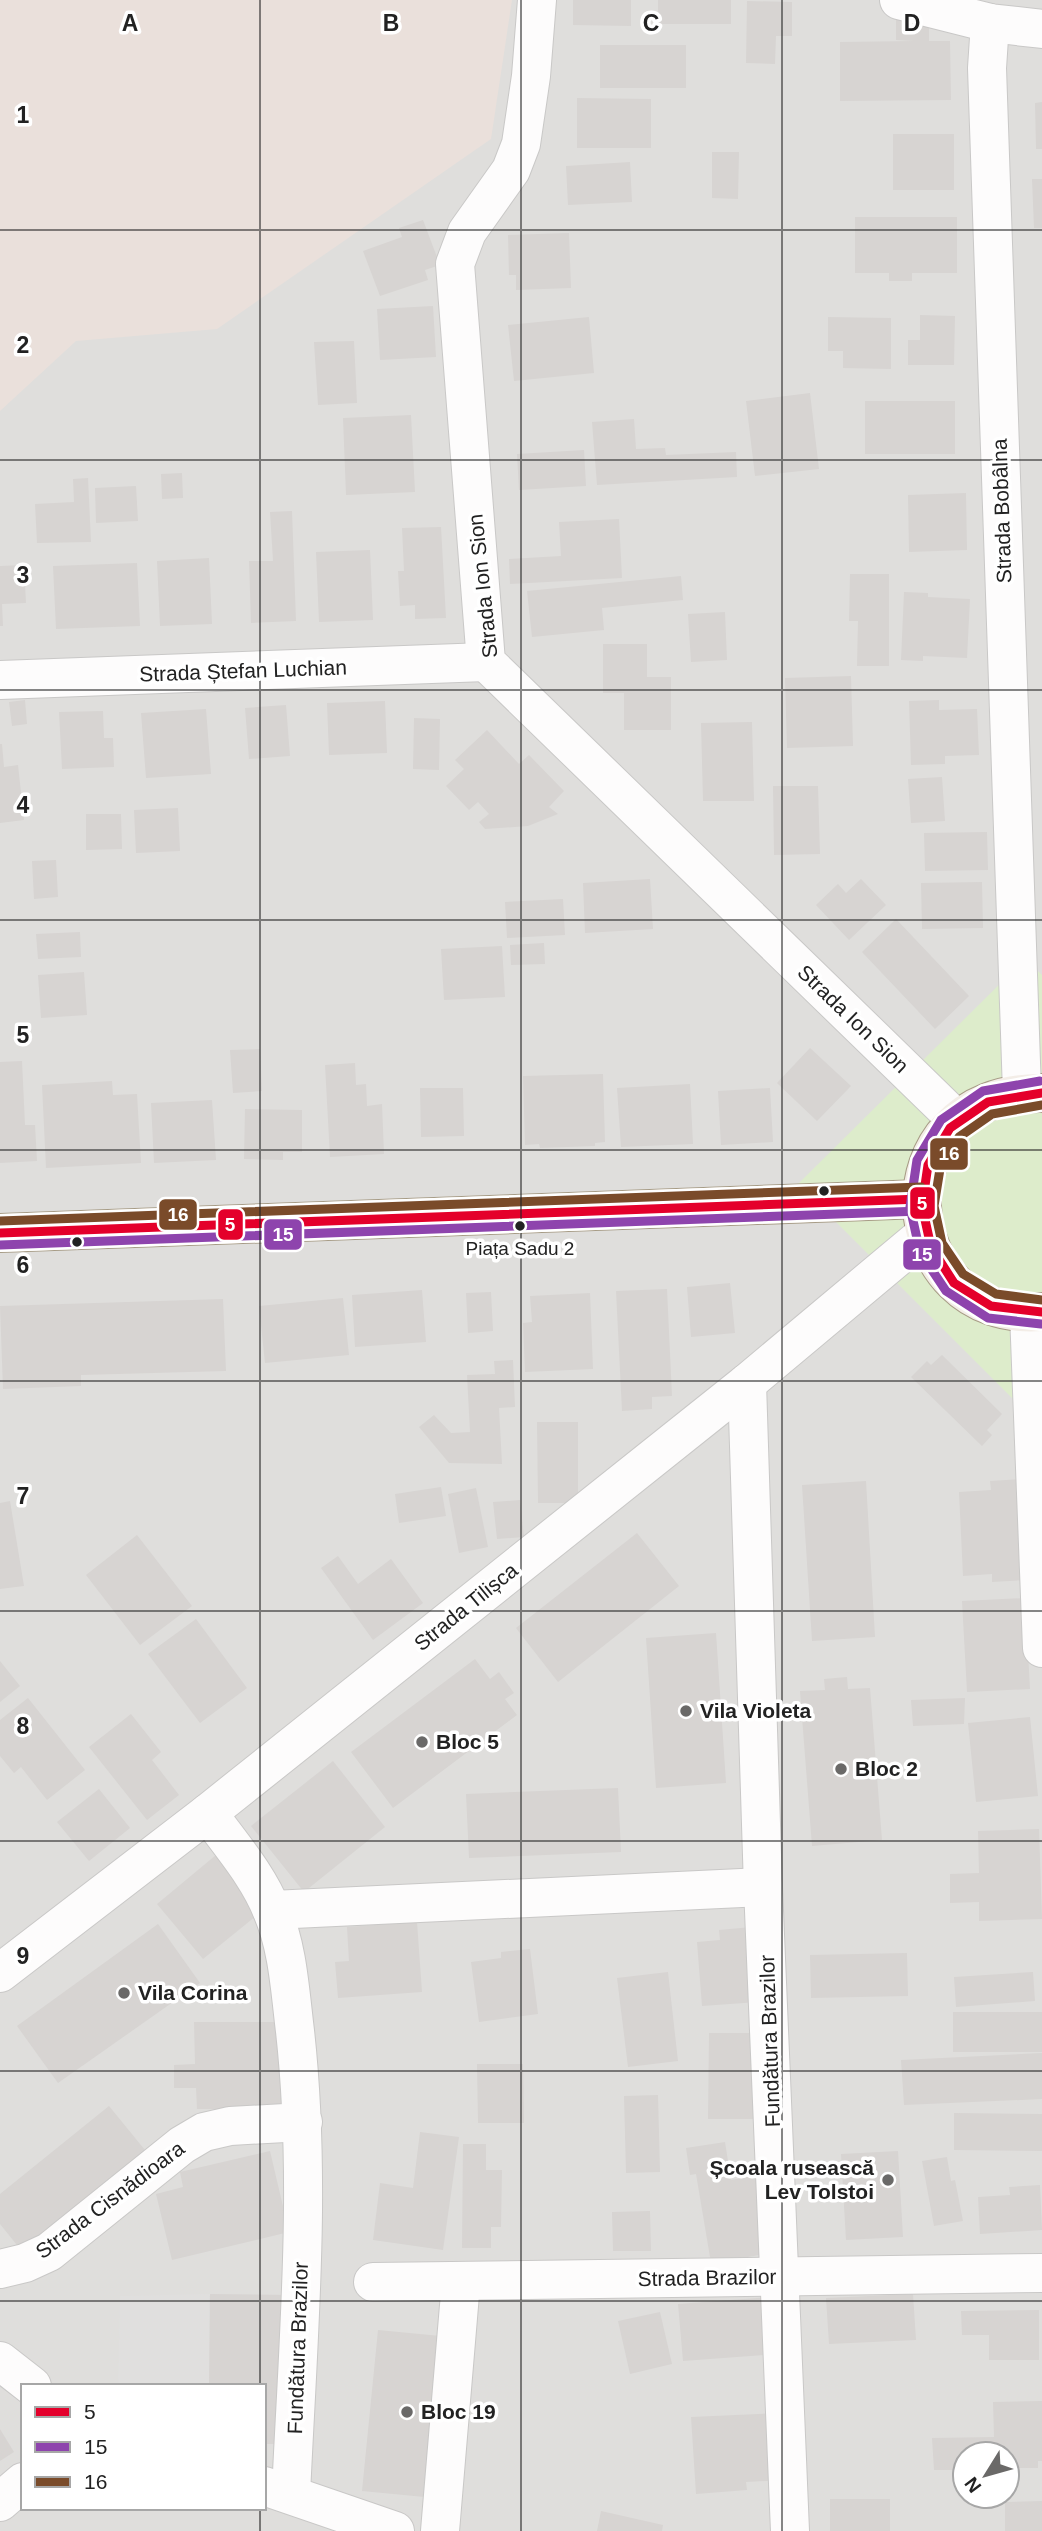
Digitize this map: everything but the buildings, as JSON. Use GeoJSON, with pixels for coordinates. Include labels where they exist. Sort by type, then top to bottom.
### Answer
{"type":"FeatureCollection","features":[{"type":"Feature","properties":{"kind":"main road"},"geometry":{"type":"LineString","coordinates":[[1032,1092],[987,1101],[957,1120],[942,1137],[923,1177],[923,1216],[943,1269],[965,1290],[990,1305],[1009,1311],[1035,1312]]}},
{"type":"Feature","properties":{"kind":"main road"},"geometry":{"type":"LineString","coordinates":[[0,1233],[923,1216]]}},
{"type":"Feature","properties":{"kind":"street","name":"Strada Ion Sion"},"geometry":{"type":"LineString","coordinates":[[537,0],[531,76],[521,144],[511,170],[467,232],[455,264],[486,662],[957,1120]]}},
{"type":"Feature","properties":{"kind":"street"},"geometry":{"type":"LineString","coordinates":[[900,0],[990,23],[1042,29]]}},
{"type":"Feature","properties":{"kind":"street","name":"Strada Bobâlna"},"geometry":{"type":"LineString","coordinates":[[990,23],[987,68],[1032,1092]]}},
{"type":"Feature","properties":{"kind":"street","name":"Strada Ștefan Luchian"},"geometry":{"type":"LineString","coordinates":[[0,680],[486,662]]}},
{"type":"Feature","properties":{"kind":"street","name":"Strada Tilișca"},"geometry":{"type":"LineString","coordinates":[[0,1973],[208,1813],[747,1383],[923,1216]]}},
{"type":"Feature","properties":{"kind":"street"},"geometry":{"type":"LineString","coordinates":[[1035,1312],[1042,1648]]}},
{"type":"Feature","properties":{"kind":"street","name":"Fundătura Brazilor"},"geometry":{"type":"LineString","coordinates":[[747,1383],[763,1888],[790,2531]]}},
{"type":"Feature","properties":{"kind":"street","name":"Fundătura Brazilor"},"geometry":{"type":"LineString","coordinates":[[208,1813],[258,1883],[272,1910],[282,1943],[291,1995],[303,2122],[302,2259],[278,2490]]}},
{"type":"Feature","properties":{"kind":"street"},"geometry":{"type":"LineString","coordinates":[[272,1910],[763,1888]]}},
{"type":"Feature","properties":{"kind":"street","name":"Strada Cisnădioara"},"geometry":{"type":"LineString","coordinates":[[0,2269],[25,2263],[49,2252],[182,2145],[204,2132],[230,2126],[303,2122]]}},
{"type":"Feature","properties":{"kind":"street","name":"Strada Brazilor"},"geometry":{"type":"LineString","coordinates":[[373,2282],[1042,2273]]}},
{"type":"Feature","properties":{"kind":"street"},"geometry":{"type":"LineString","coordinates":[[440,2531],[461,2282]]}},
{"type":"Feature","properties":{"kind":"street"},"geometry":{"type":"LineString","coordinates":[[0,2361],[29,2384]]}},
{"type":"Feature","properties":{"kind":"street"},"geometry":{"type":"LineString","coordinates":[[0,2502],[21,2484]]}},
{"type":"Feature","properties":{"kind":"street"},"geometry":{"type":"LineString","coordinates":[[278,2490],[395,2531]]}},
{"type":"Feature","properties":{"kind":"shaded area"},"geometry":{"type":"Polygon","coordinates":[[[0,0],[1042,0],[1042,2531],[0,2531],[0,0]]]}},
{"type":"Feature","properties":{"kind":"shaded area"},"geometry":{"type":"Polygon","coordinates":[[[0,0],[512,0],[491,139],[217,329],[76,341],[0,411],[0,0]]]}},
{"type":"Feature","properties":{"kind":"shaded area"},"geometry":{"type":"Polygon","coordinates":[[[210,2294],[209,2384],[118,2384],[120,2296],[210,2294]]]}},
{"type":"Feature","properties":{"kind":"green space"},"geometry":{"type":"Polygon","coordinates":[[[1025,959],[1042,975],[1042,1428],[798,1184],[1025,959]]]}},
{"type":"Feature","properties":{"kind":"transit line","name":"15"},"geometry":{"type":"LineString","coordinates":[[1040,1081],[983,1091],[941,1120],[917,1160],[910,1207],[920,1252],[946,1291],[988,1318],[1041,1324]]}},
{"type":"Feature","properties":{"kind":"transit line","name":"5"},"geometry":{"type":"LineString","coordinates":[[1042,1093],[988,1102],[950,1128],[928,1165],[922,1206],[931,1247],[954,1283],[991,1306],[1042,1312]]}},
{"type":"Feature","properties":{"kind":"transit line","name":"16"},"geometry":{"type":"LineString","coordinates":[[1042,1105],[992,1114],[959,1137],[940,1169],[934,1206],[942,1243],[963,1274],[996,1294],[1042,1300]]}},
{"type":"Feature","properties":{"kind":"transit line","name":"16"},"geometry":{"type":"LineString","coordinates":[[0,1221],[921,1187]]}},
{"type":"Feature","properties":{"kind":"transit line","name":"5"},"geometry":{"type":"LineString","coordinates":[[0,1233],[921,1199]]}},
{"type":"Feature","properties":{"kind":"transit line","name":"15"},"geometry":{"type":"LineString","coordinates":[[0,1245],[921,1211]]}},
{"type":"Feature","properties":{"kind":"place","name":"Piața Sadu 2"},"geometry":{"type":"Point","coordinates":[520,1226]}},
{"type":"Feature","properties":{"kind":"place","name":"Vila Violeta"},"geometry":{"type":"Point","coordinates":[686,1711]}},
{"type":"Feature","properties":{"kind":"place","name":"Bloc 5"},"geometry":{"type":"Point","coordinates":[422,1742]}},
{"type":"Feature","properties":{"kind":"place","name":"Bloc 2"},"geometry":{"type":"Point","coordinates":[841,1769]}},
{"type":"Feature","properties":{"kind":"place","name":"Vila Corina"},"geometry":{"type":"Point","coordinates":[124,1993]}},
{"type":"Feature","properties":{"kind":"place","name":"Școala rusească Lev Tolstoi"},"geometry":{"type":"Point","coordinates":[888,2180]}},
{"type":"Feature","properties":{"kind":"place","name":"Bloc 19"},"geometry":{"type":"Point","coordinates":[407,2412]}}]}
